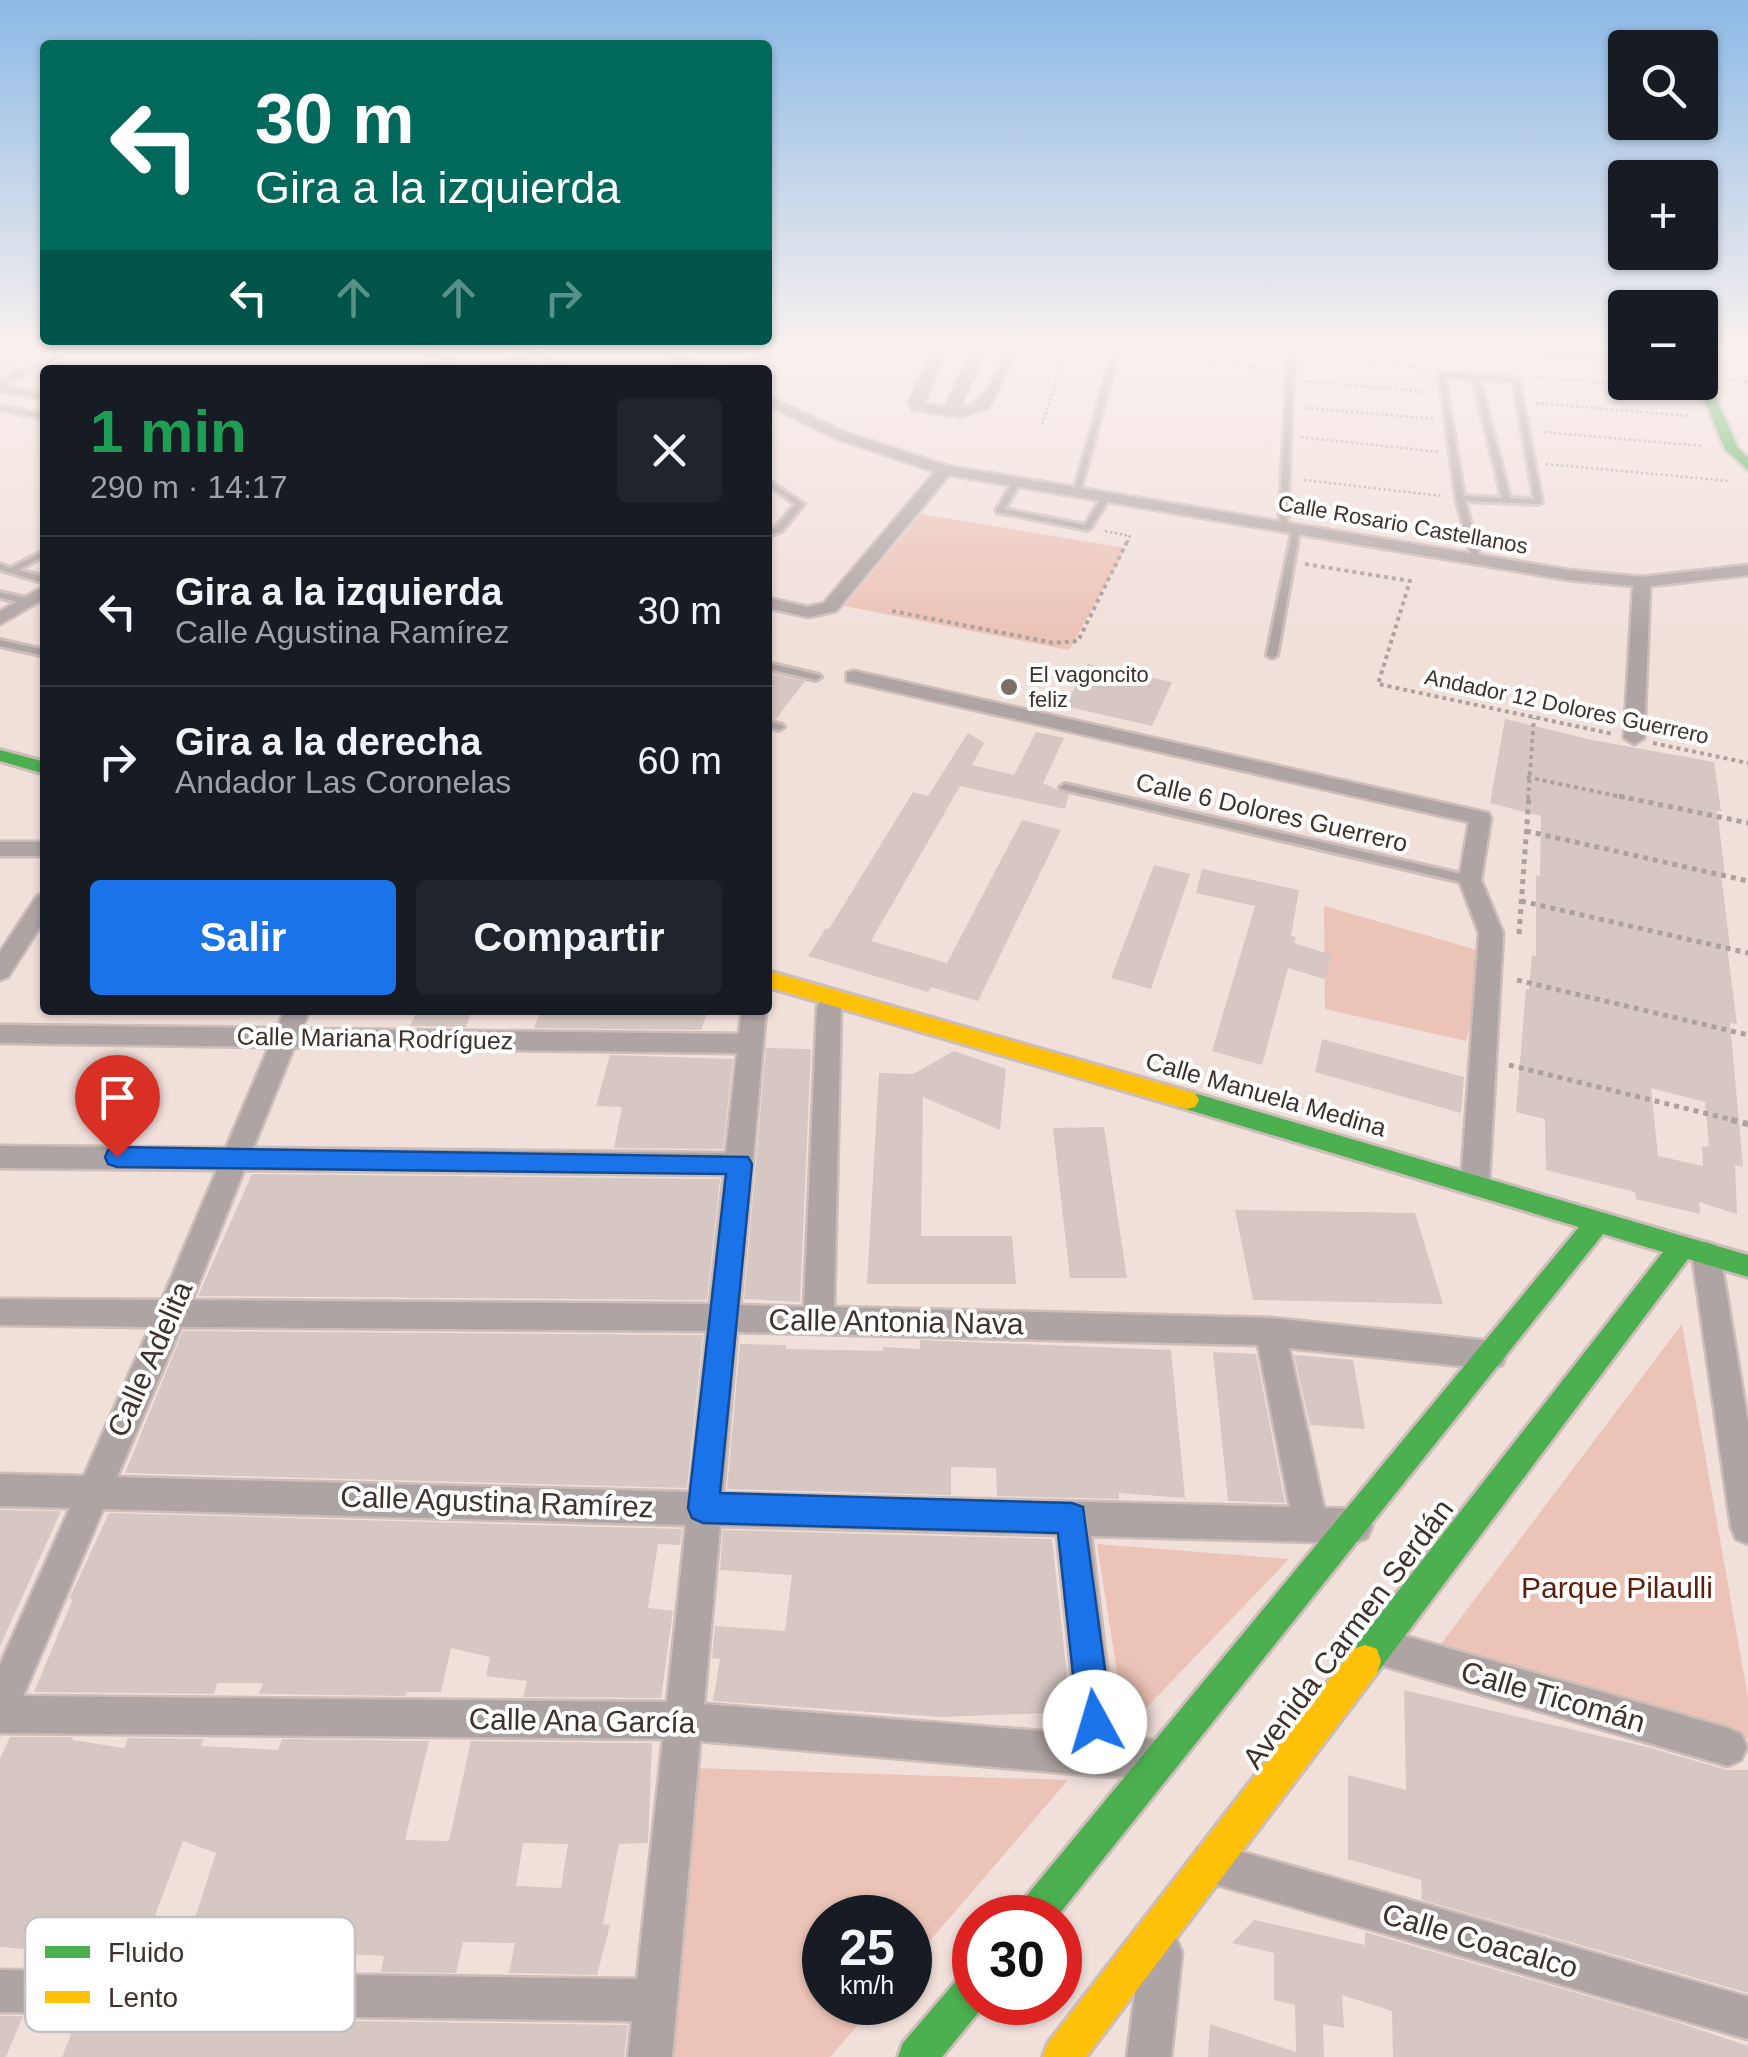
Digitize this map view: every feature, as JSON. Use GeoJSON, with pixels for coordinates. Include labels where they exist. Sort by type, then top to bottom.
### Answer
{"type":"FeatureCollection","features":[{"type":"Feature","properties":{"kind":"street","name":"Calle Rosario Castellanos"},"geometry":{"type":"LineString","coordinates":[[853,440],[945,470],[1476,559],[1642,582],[1748,570]]}},
{"type":"Feature","properties":{"kind":"street"},"geometry":{"type":"LineString","coordinates":[[1726,440],[1737,466]]}},
{"type":"Feature","properties":{"kind":"street"},"geometry":{"type":"LineString","coordinates":[[772,604],[808,612],[830,606],[945,470]]}},
{"type":"Feature","properties":{"kind":"street"},"geometry":{"type":"LineString","coordinates":[[1634,738],[1642,582]]}},
{"type":"Feature","properties":{"kind":"street"},"geometry":{"type":"LineString","coordinates":[[0,618],[37,596]]}},
{"type":"Feature","properties":{"kind":"street"},"geometry":{"type":"LineString","coordinates":[[854,677],[1480,818],[1470,880],[1492,933],[1475,1183]]}},
{"type":"Feature","properties":{"kind":"street"},"geometry":{"type":"LineString","coordinates":[[0,755],[40,766]]}},
{"type":"Feature","properties":{"kind":"street"},"geometry":{"type":"LineString","coordinates":[[0,849],[40,849]]}},
{"type":"Feature","properties":{"kind":"street"},"geometry":{"type":"LineString","coordinates":[[0,971],[36,930]]}},
{"type":"Feature","properties":{"kind":"street","name":"Calle Manuela Medina"},"geometry":{"type":"LineString","coordinates":[[772,981],[1475,1183],[1748,1266]]}},
{"type":"Feature","properties":{"kind":"street"},"geometry":{"type":"LineString","coordinates":[[819,1320],[829,1007]]}},
{"type":"Feature","properties":{"kind":"street"},"geometry":{"type":"LineString","coordinates":[[650,2057],[753,1015]]}},
{"type":"Feature","properties":{"kind":"street","name":"Calle Mariana Rodríguez"},"geometry":{"type":"LineString","coordinates":[[0,1034],[291,1023],[750,1044]]}},
{"type":"Feature","properties":{"kind":"street","name":"Calle Adelita"},"geometry":{"type":"LineString","coordinates":[[0,1710],[171,1314],[291,1023]]}},
{"type":"Feature","properties":{"kind":"street"},"geometry":{"type":"LineString","coordinates":[[0,1157],[739,1164]]}},
{"type":"Feature","properties":{"kind":"street"},"geometry":{"type":"LineString","coordinates":[[1051,1895],[1355,1526],[1598,1222]]}},
{"type":"Feature","properties":{"kind":"street"},"geometry":{"type":"LineString","coordinates":[[1694,1250],[1748,1527]]}},
{"type":"Feature","properties":{"kind":"street","name":"Avenida Carmen Serdán"},"geometry":{"type":"LineString","coordinates":[[1062,2057],[1377,1646],[1694,1250]]}},
{"type":"Feature","properties":{"kind":"street","name":"Calle Antonia Nava"},"geometry":{"type":"LineString","coordinates":[[0,1312],[724,1318],[1272,1332],[1490,1355]]}},
{"type":"Feature","properties":{"kind":"street"},"geometry":{"type":"LineString","coordinates":[[1272,1332],[1310,1524]]}},
{"type":"Feature","properties":{"kind":"street","name":"Calle Agustina Ramírez"},"geometry":{"type":"LineString","coordinates":[[0,1490],[1355,1526]]}},
{"type":"Feature","properties":{"kind":"street"},"geometry":{"type":"LineString","coordinates":[[1072,1518],[1099,1757]]}},
{"type":"Feature","properties":{"kind":"street","name":"Calle Ticomán"},"geometry":{"type":"LineString","coordinates":[[1377,1646],[1728,1747]]}},
{"type":"Feature","properties":{"kind":"street","name":"Calle Ana García"},"geometry":{"type":"LineString","coordinates":[[0,1710],[683,1721],[1099,1757],[1164,1759]]}},
{"type":"Feature","properties":{"kind":"street","name":"Calle Coacalco"},"geometry":{"type":"LineString","coordinates":[[1211,1863],[1748,2018]]}},
{"type":"Feature","properties":{"kind":"street"},"geometry":{"type":"LineString","coordinates":[[1149,2057],[1164,1924]]}},
{"type":"Feature","properties":{"kind":"street"},"geometry":{"type":"LineString","coordinates":[[0,1990],[25,1990]]}},
{"type":"Feature","properties":{"kind":"street"},"geometry":{"type":"LineString","coordinates":[[355,1995],[654,2000]]}},
{"type":"Feature","properties":{"kind":"street"},"geometry":{"type":"LineString","coordinates":[[917,2057],[952,2015]]}},
{"type":"Feature","properties":{"kind":"lane"},"geometry":{"type":"LineString","coordinates":[[1076,492],[1091,440]]}},
{"type":"Feature","properties":{"kind":"lane"},"geometry":{"type":"LineString","coordinates":[[1272,655],[1290,528],[1288,440]]}},
{"type":"Feature","properties":{"kind":"lane"},"geometry":{"type":"LineString","coordinates":[[1453,440],[1460,498],[1476,559]]}},
{"type":"Feature","properties":{"kind":"lane"},"geometry":{"type":"LineString","coordinates":[[1492,440],[1507,500]]}},
{"type":"Feature","properties":{"kind":"lane"},"geometry":{"type":"LineString","coordinates":[[1460,498],[1538,502],[1527,440]]}},
{"type":"Feature","properties":{"kind":"lane"},"geometry":{"type":"LineString","coordinates":[[1018,482],[1000,510],[1087,528],[1106,496]]}},
{"type":"Feature","properties":{"kind":"lane"},"geometry":{"type":"LineString","coordinates":[[772,484],[798,498],[800,504],[772,532]]}},
{"type":"Feature","properties":{"kind":"lane"},"geometry":{"type":"LineString","coordinates":[[13,570],[40,555]]}},
{"type":"Feature","properties":{"kind":"lane"},"geometry":{"type":"LineString","coordinates":[[0,566],[40,578]]}},
{"type":"Feature","properties":{"kind":"lane"},"geometry":{"type":"LineString","coordinates":[[0,594],[37,596]]}},
{"type":"Feature","properties":{"kind":"lane"},"geometry":{"type":"LineString","coordinates":[[0,644],[40,653]]}},
{"type":"Feature","properties":{"kind":"lane"},"geometry":{"type":"LineString","coordinates":[[772,667],[816,677]]}},
{"type":"Feature","properties":{"kind":"lane","name":"Calle 6 Dolores Guerrero"},"geometry":{"type":"LineString","coordinates":[[1065,787],[1470,880]]}},
{"type":"Feature","properties":{"kind":"path"},"geometry":{"type":"LineString","coordinates":[[1327,440],[1455,453]]}},
{"type":"Feature","properties":{"kind":"path"},"geometry":{"type":"LineString","coordinates":[[1580,440],[1737,466]]}},
{"type":"Feature","properties":{"kind":"path"},"geometry":{"type":"LineString","coordinates":[[1528,463],[1737,466]]}},
{"type":"Feature","properties":{"kind":"path"},"geometry":{"type":"LineString","coordinates":[[1286,478],[1460,498]]}},
{"type":"Feature","properties":{"kind":"path"},"geometry":{"type":"LineString","coordinates":[[892,612],[1054,642],[1078,641],[1130,536],[1087,528]]}},
{"type":"Feature","properties":{"kind":"path","name":"Andador 12 Dolores Guerrero"},"geometry":{"type":"LineString","coordinates":[[1287,562],[1410,581],[1378,684],[1748,763]]}},
{"type":"Feature","properties":{"kind":"path"},"geometry":{"type":"LineString","coordinates":[[1519,940],[1534,718]]}},
{"type":"Feature","properties":{"kind":"path"},"geometry":{"type":"LineString","coordinates":[[1528,777],[1748,823]]}},
{"type":"Feature","properties":{"kind":"path"},"geometry":{"type":"LineString","coordinates":[[1526,831],[1748,881]]}},
{"type":"Feature","properties":{"kind":"path"},"geometry":{"type":"LineString","coordinates":[[1521,901],[1748,953]]}},
{"type":"Feature","properties":{"kind":"path"},"geometry":{"type":"LineString","coordinates":[[1515,997],[1516,980],[1748,1035]]}},
{"type":"Feature","properties":{"kind":"path"},"geometry":{"type":"LineString","coordinates":[[1510,1049],[1508,1066],[1748,1124]]}},
{"type":"Feature","properties":{"kind":"green space"},"geometry":{"type":"Polygon","coordinates":[[[921,514],[1126,548],[1069,650],[844,606],[921,514]]]}},
{"type":"Feature","properties":{"kind":"green space"},"geometry":{"type":"Polygon","coordinates":[[[1324,906],[1488,953],[1466,1041],[1325,1009],[1324,906]]]}},
{"type":"Feature","properties":{"kind":"green space","name":"Parque Pilaulli"},"geometry":{"type":"Polygon","coordinates":[[[1682,1324],[1748,1698],[1748,1739],[1438,1648],[1682,1324]]]}},
{"type":"Feature","properties":{"kind":"green space"},"geometry":{"type":"Polygon","coordinates":[[[1097,1544],[1289,1559],[1126,1729],[1097,1544]]]}},
{"type":"Feature","properties":{"kind":"green space"},"geometry":{"type":"Polygon","coordinates":[[[693,1768],[1068,1780],[969,1895],[952,1895],[952,1915],[932,1938],[932,1895],[802,1895],[802,2025],[858,2025],[830,2057],[671,2057],[693,1768]]]}},
{"type":"Feature","properties":{"kind":"building"},"geometry":{"type":"Polygon","coordinates":[[[1088,664],[1172,682],[1152,726],[1065,706],[1088,664]]]}},
{"type":"Feature","properties":{"kind":"building"},"geometry":{"type":"Polygon","coordinates":[[[772,674],[805,681],[776,719],[772,718],[772,674]]]}},
{"type":"Feature","properties":{"kind":"building"},"geometry":{"type":"Polygon","coordinates":[[[1505,719],[1592,740],[1714,762],[1721,811],[1717,810],[1725,875],[1721,874],[1730,947],[1727,946],[1737,1024],[1730,1023],[1743,1167],[1735,1165],[1737,1214],[1699,1202],[1700,1214],[1636,1199],[1635,1192],[1546,1170],[1545,1119],[1516,1112],[1526,989],[1529,990],[1532,955],[1536,956],[1541,816],[1490,803],[1505,719]],[[1651,1088],[1658,1156],[1703,1166],[1702,1147],[1709,1146],[1705,1102],[1651,1088]]]}},
{"type":"Feature","properties":{"kind":"building"},"geometry":{"type":"Polygon","coordinates":[[[1036,732],[1064,738],[1043,783],[1069,795],[1065,809],[960,786],[871,941],[947,963],[1022,820],[1061,830],[978,1001],[931,987],[928,992],[808,956],[829,929],[913,792],[928,796],[968,733],[984,743],[972,765],[1014,775],[1036,732]]]}},
{"type":"Feature","properties":{"kind":"building"},"geometry":{"type":"Polygon","coordinates":[[[1154,865],[1190,874],[1151,989],[1111,978],[1154,865]]]}},
{"type":"Feature","properties":{"kind":"building"},"geometry":{"type":"Polygon","coordinates":[[[1202,869],[1299,890],[1291,936],[1296,937],[1294,943],[1332,955],[1324,979],[1288,968],[1262,1065],[1212,1051],[1255,906],[1196,893],[1202,869]]]}},
{"type":"Feature","properties":{"kind":"building"},"geometry":{"type":"Polygon","coordinates":[[[415,1015],[470,1015],[466,1027],[410,1026],[415,1015]]]}},
{"type":"Feature","properties":{"kind":"building"},"geometry":{"type":"Polygon","coordinates":[[[539,1015],[706,1015],[701,1030],[534,1028],[539,1015]]]}},
{"type":"Feature","properties":{"kind":"building"},"geometry":{"type":"Polygon","coordinates":[[[1322,1039],[1464,1077],[1461,1113],[1315,1072],[1322,1039]]]}},
{"type":"Feature","properties":{"kind":"building"},"geometry":{"type":"Polygon","coordinates":[[[766,1048],[811,1049],[800,1302],[744,1299],[766,1048]]]}},
{"type":"Feature","properties":{"kind":"building"},"geometry":{"type":"Polygon","coordinates":[[[954,1051],[1006,1069],[1000,1130],[923,1097],[921,1236],[1012,1236],[1016,1284],[867,1284],[879,1073],[913,1074],[954,1051]]]}},
{"type":"Feature","properties":{"kind":"building"},"geometry":{"type":"Polygon","coordinates":[[[610,1055],[733,1059],[723,1149],[614,1148],[622,1107],[596,1106],[610,1055]]]}},
{"type":"Feature","properties":{"kind":"building"},"geometry":{"type":"Polygon","coordinates":[[[1104,1127],[1127,1278],[1070,1278],[1053,1128],[1104,1127]]]}},
{"type":"Feature","properties":{"kind":"building"},"geometry":{"type":"Polygon","coordinates":[[[252,1174],[720,1179],[707,1300],[198,1296],[252,1174]]]}},
{"type":"Feature","properties":{"kind":"building"},"geometry":{"type":"Polygon","coordinates":[[[1235,1210],[1415,1213],[1443,1304],[1253,1300],[1235,1210]]]}},
{"type":"Feature","properties":{"kind":"building"},"geometry":{"type":"Polygon","coordinates":[[[183,1331],[703,1335],[687,1488],[125,1473],[183,1331]]]}},
{"type":"Feature","properties":{"kind":"building"},"geometry":{"type":"Polygon","coordinates":[[[920,1340],[1171,1350],[1185,1498],[1119,1493],[1119,1499],[997,1496],[996,1468],[951,1467],[951,1495],[727,1489],[740,1344],[883,1351],[883,1347],[920,1349],[920,1340]]]}},
{"type":"Feature","properties":{"kind":"building"},"geometry":{"type":"Polygon","coordinates":[[[1213,1352],[1256,1354],[1285,1503],[1228,1501],[1213,1352]]]}},
{"type":"Feature","properties":{"kind":"building"},"geometry":{"type":"Polygon","coordinates":[[[1294,1355],[1353,1360],[1365,1429],[1310,1425],[1294,1355]]]}},
{"type":"Feature","properties":{"kind":"building"},"geometry":{"type":"Polygon","coordinates":[[[0,1510],[61,1511],[0,1646],[0,1510]]]}},
{"type":"Feature","properties":{"kind":"building"},"geometry":{"type":"Polygon","coordinates":[[[109,1513],[682,1529],[680,1545],[658,1544],[648,1608],[673,1611],[661,1698],[523,1697],[527,1681],[486,1676],[490,1657],[451,1648],[441,1692],[407,1692],[405,1696],[259,1694],[263,1683],[217,1683],[214,1694],[34,1692],[73,1599],[69,1599],[109,1513]]]}},
{"type":"Feature","properties":{"kind":"building"},"geometry":{"type":"Polygon","coordinates":[[[723,1530],[1052,1539],[1071,1712],[942,1717],[713,1701],[720,1659],[712,1658],[715,1626],[785,1631],[792,1575],[720,1570],[723,1530]]]}},
{"type":"Feature","properties":{"kind":"building"},"geometry":{"type":"Polygon","coordinates":[[[1404,1690],[1651,1748],[1727,1770],[1748,1770],[1748,1993],[1422,1900],[1421,1880],[1348,1859],[1348,1775],[1406,1790],[1404,1690]]]}},
{"type":"Feature","properties":{"kind":"building"},"geometry":{"type":"Polygon","coordinates":[[[10,1737],[73,1737],[72,1740],[124,1748],[128,1738],[203,1739],[201,1746],[278,1750],[282,1739],[429,1741],[405,1840],[449,1841],[471,1741],[652,1743],[648,1843],[619,1844],[603,1924],[610,1925],[597,1975],[509,1973],[515,1943],[463,1942],[456,1973],[381,1972],[384,1956],[355,1954],[355,1917],[195,1917],[216,1853],[183,1841],[154,1917],[25,1917],[25,1949],[0,1947],[0,1759],[10,1737]],[[523,1843],[516,1886],[561,1888],[568,1844],[523,1843]]]}},
{"type":"Feature","properties":{"kind":"building"},"geometry":{"type":"Polygon","coordinates":[[[1254,1920],[1365,1945],[1365,1932],[1677,2022],[1748,2046],[1748,2057],[1393,2057],[1392,2011],[1342,1995],[1344,2028],[1323,2024],[1324,2057],[1208,2057],[1210,2024],[1296,2052],[1295,2005],[1274,2000],[1274,1953],[1232,1943],[1254,1920]]]}},
{"type":"Feature","properties":{"kind":"building"},"geometry":{"type":"Polygon","coordinates":[[[0,2016],[23,2016],[6,2057],[0,2057],[0,2016]]]}},
{"type":"Feature","properties":{"kind":"building"},"geometry":{"type":"Polygon","coordinates":[[[355,2021],[628,2025],[624,2057],[62,2057],[72,2032],[355,2032],[355,2021]]]}},
{"type":"Feature","properties":{"kind":"traffic: fast"},"geometry":{"type":"LineString","coordinates":[[1728,440],[1748,466]]}},
{"type":"Feature","properties":{"kind":"traffic: fast"},"geometry":{"type":"LineString","coordinates":[[0,755],[40,767]]}},
{"type":"Feature","properties":{"kind":"traffic: fast"},"geometry":{"type":"LineString","coordinates":[[1187,1100],[1748,1266]]}},
{"type":"Feature","properties":{"kind":"traffic: fast"},"geometry":{"type":"LineString","coordinates":[[1051,1895],[1598,1222]]}},
{"type":"Feature","properties":{"kind":"traffic: fast"},"geometry":{"type":"LineString","coordinates":[[1365,1661],[1682,1247]]}},
{"type":"Feature","properties":{"kind":"traffic: fast"},"geometry":{"type":"LineString","coordinates":[[917,2057],[952,2015]]}},
{"type":"Feature","properties":{"kind":"traffic: slow"},"geometry":{"type":"LineString","coordinates":[[772,980],[1187,1100]]}},
{"type":"Feature","properties":{"kind":"traffic: slow"},"geometry":{"type":"LineString","coordinates":[[1062,2057],[1365,1661]]}},
{"type":"Feature","properties":{"kind":"place","name":"El vagoncito feliz"},"geometry":{"type":"Point","coordinates":[1009,687]}},
{"type":"Feature","properties":{"kind":"route"},"geometry":{"type":"LineString","coordinates":[[117,1157],[739,1164],[703,1508],[1072,1518],[1095,1722]]}}]}
